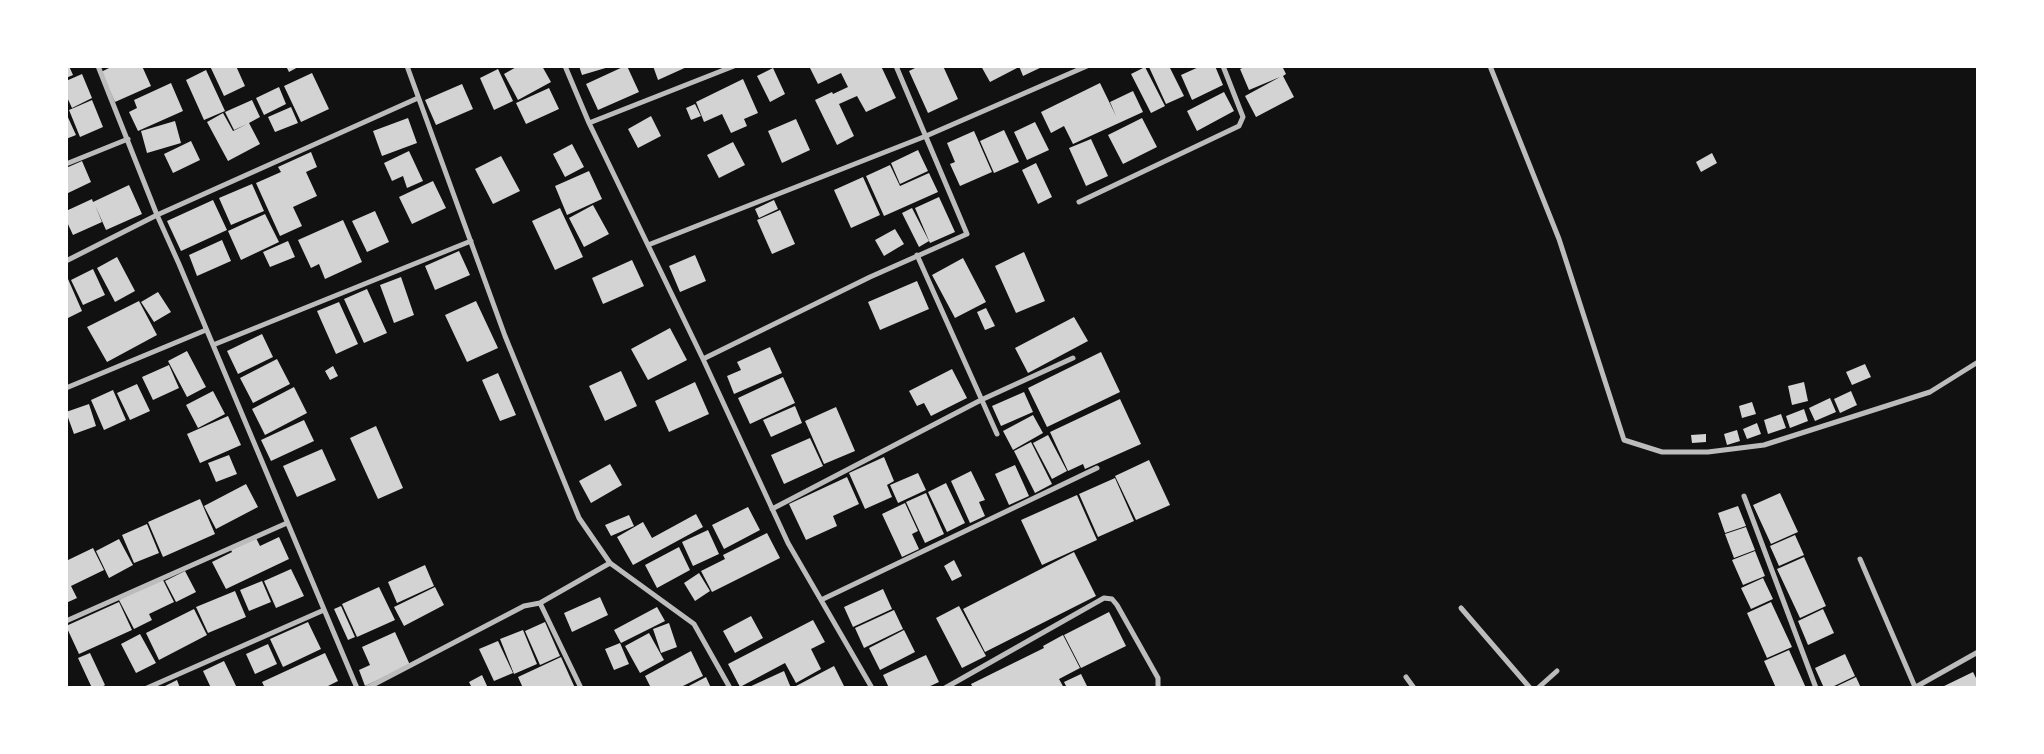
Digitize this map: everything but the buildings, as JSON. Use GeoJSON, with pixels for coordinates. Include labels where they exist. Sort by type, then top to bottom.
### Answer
{"type":"FeatureCollection","features":[{"type":"Feature","properties":{"kind":"street"},"geometry":{"type":"LineString","coordinates":[[98,66],[157,215],[357,688]]}},
{"type":"Feature","properties":{"kind":"street"},"geometry":{"type":"LineString","coordinates":[[407,66],[505,336],[579,518],[610,563],[694,624],[730,688]]}},
{"type":"Feature","properties":{"kind":"street"},"geometry":{"type":"LineString","coordinates":[[565,66],[589,123],[703,359],[788,543],[872,688]]}},
{"type":"Feature","properties":{"kind":"street"},"geometry":{"type":"LineString","coordinates":[[589,123],[734,66]]}},
{"type":"Feature","properties":{"kind":"street"},"geometry":{"type":"LineString","coordinates":[[703,359],[917,255],[967,234],[896,66]]}},
{"type":"Feature","properties":{"kind":"street"},"geometry":{"type":"LineString","coordinates":[[648,245],[926,136],[1087,66]]}},
{"type":"Feature","properties":{"kind":"street"},"geometry":{"type":"LineString","coordinates":[[1079,202],[1240,126],[1242,117],[1223,66]]}},
{"type":"Feature","properties":{"kind":"street"},"geometry":{"type":"LineString","coordinates":[[1490,66],[1559,239],[1624,440],[1662,452],[1708,452],[1764,445],[1930,392],[1978,362]]}},
{"type":"Feature","properties":{"kind":"street"},"geometry":{"type":"LineString","coordinates":[[66,261],[157,215],[418,98]]}},
{"type":"Feature","properties":{"kind":"street"},"geometry":{"type":"LineString","coordinates":[[66,164],[128,139]]}},
{"type":"Feature","properties":{"kind":"street"},"geometry":{"type":"LineString","coordinates":[[213,345],[471,241]]}},
{"type":"Feature","properties":{"kind":"street"},"geometry":{"type":"LineString","coordinates":[[917,255],[997,434]]}},
{"type":"Feature","properties":{"kind":"street"},"geometry":{"type":"LineString","coordinates":[[66,388],[206,330]]}},
{"type":"Feature","properties":{"kind":"street"},"geometry":{"type":"LineString","coordinates":[[772,509],[981,400],[1073,358]]}},
{"type":"Feature","properties":{"kind":"street"},"geometry":{"type":"LineString","coordinates":[[821,600],[1098,468]]}},
{"type":"Feature","properties":{"kind":"street"},"geometry":{"type":"LineString","coordinates":[[1744,496],[1816,688]]}},
{"type":"Feature","properties":{"kind":"street"},"geometry":{"type":"LineString","coordinates":[[66,620],[287,523]]}},
{"type":"Feature","properties":{"kind":"street"},"geometry":{"type":"LineString","coordinates":[[1860,559],[1915,687],[1978,652]]}},
{"type":"Feature","properties":{"kind":"street"},"geometry":{"type":"LineString","coordinates":[[367,688],[524,606],[540,603],[610,563]]}},
{"type":"Feature","properties":{"kind":"street"},"geometry":{"type":"LineString","coordinates":[[945,688],[1104,598],[1112,599],[1117,606],[1158,678],[1158,688]]}},
{"type":"Feature","properties":{"kind":"street"},"geometry":{"type":"LineString","coordinates":[[540,603],[582,688]]}},
{"type":"Feature","properties":{"kind":"street"},"geometry":{"type":"LineString","coordinates":[[1462,608],[1530,688]]}},
{"type":"Feature","properties":{"kind":"street"},"geometry":{"type":"LineString","coordinates":[[147,688],[324,610]]}},
{"type":"Feature","properties":{"kind":"street"},"geometry":{"type":"LineString","coordinates":[[1538,688],[1557,671]]}},
{"type":"Feature","properties":{"kind":"street"},"geometry":{"type":"LineString","coordinates":[[1406,677],[1414,688]]}}]}
